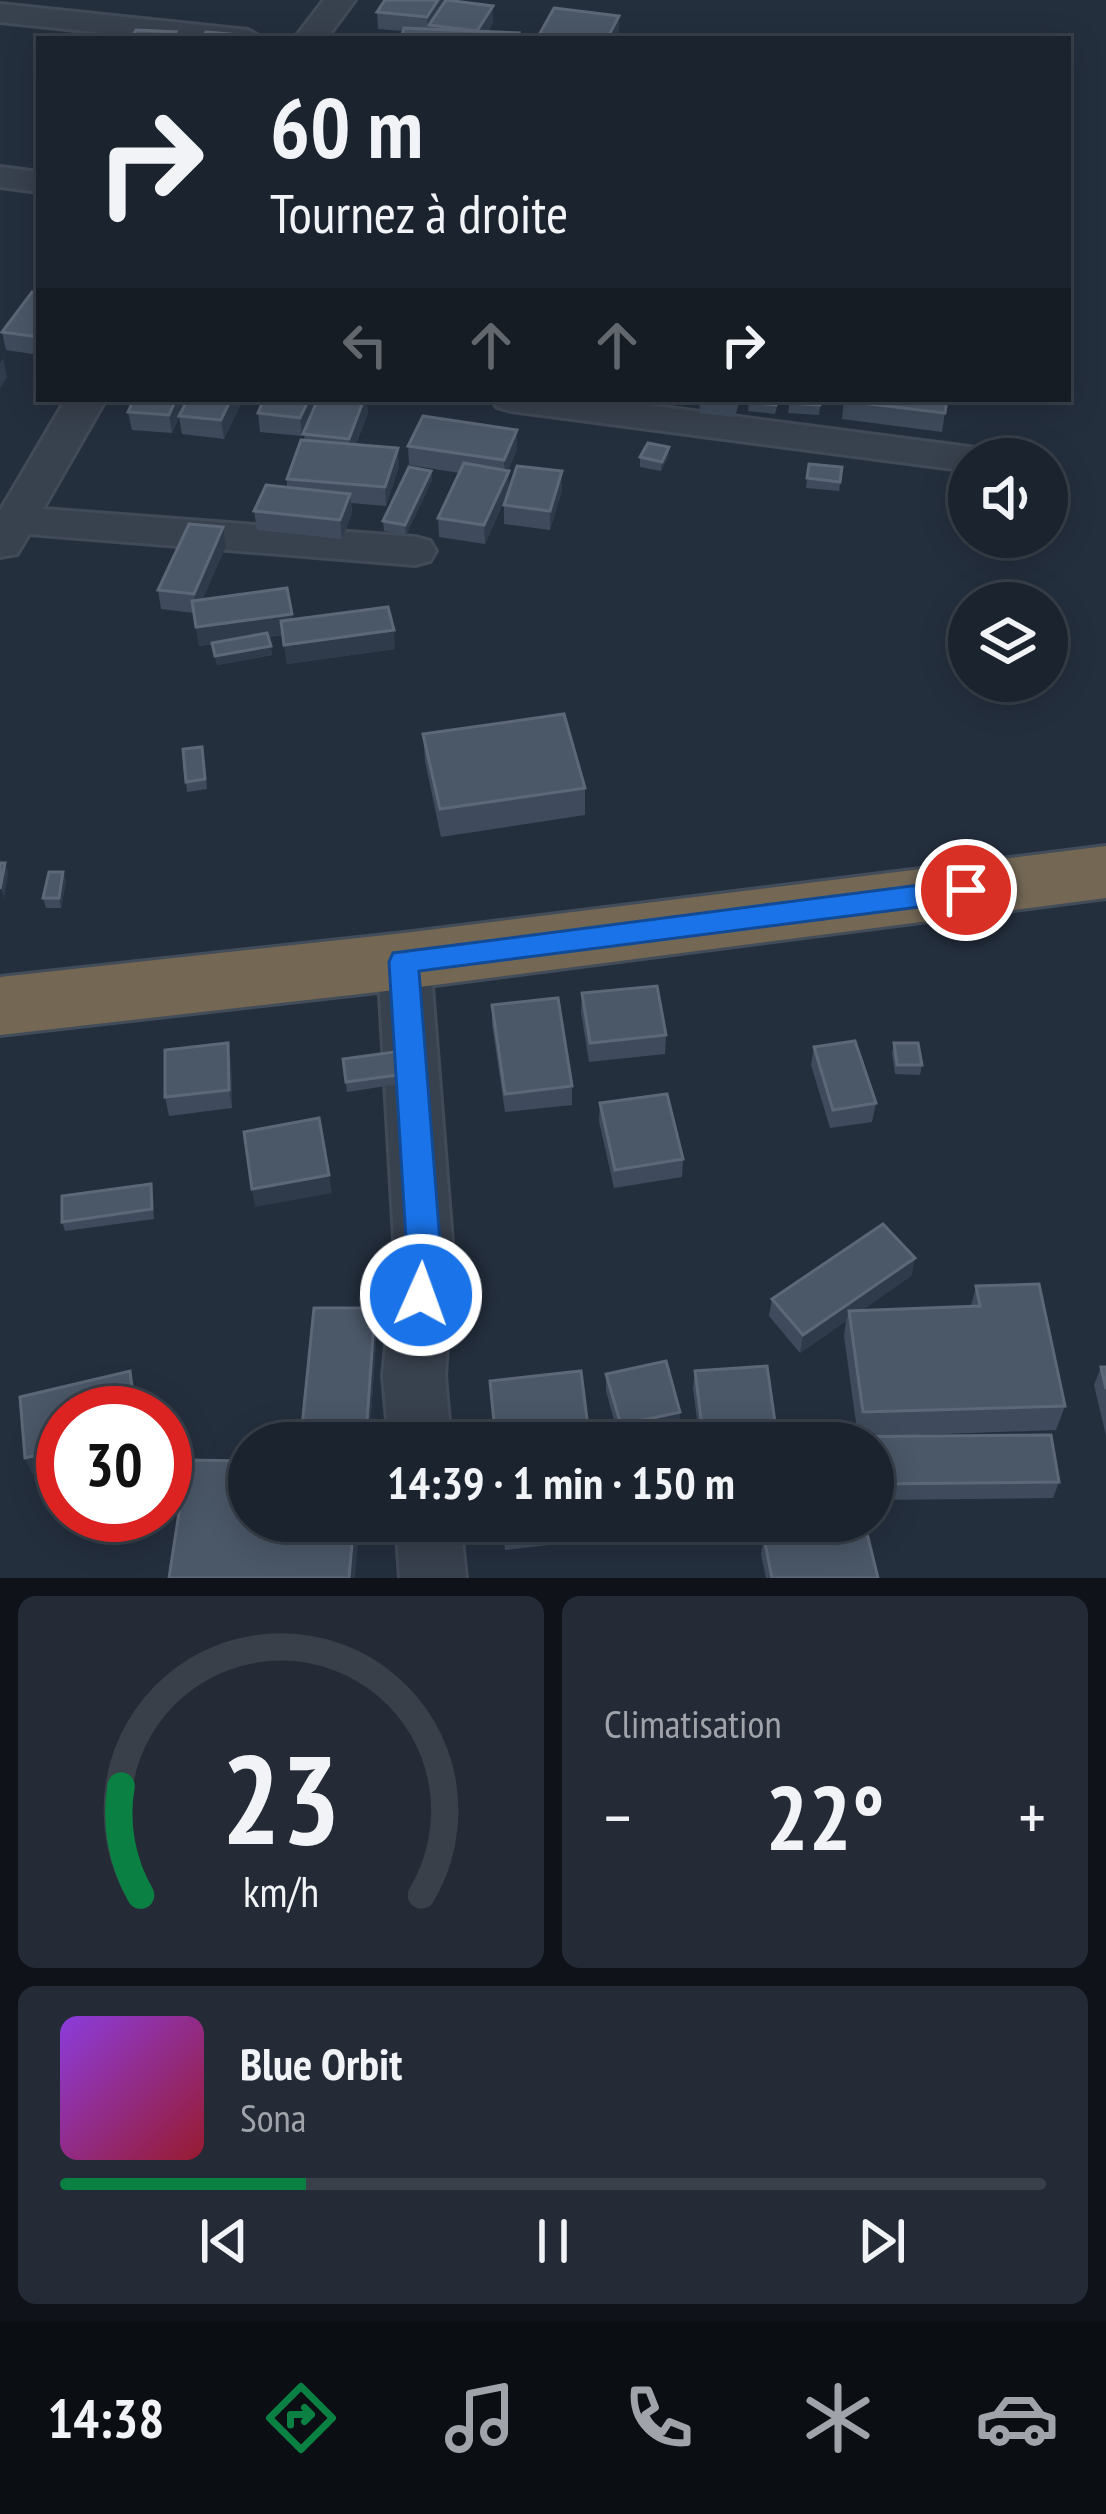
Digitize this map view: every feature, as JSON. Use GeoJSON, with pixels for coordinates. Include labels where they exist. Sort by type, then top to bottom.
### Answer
{"type":"FeatureCollection","features":[{"type":"Feature","properties":{"kind":"highway"},"geometry":{"type":"LineString","coordinates":[[0,1006],[404,962],[1106,872]]}},
{"type":"Feature","properties":{"kind":"street"},"geometry":{"type":"LineString","coordinates":[[312,36],[340,0]]}},
{"type":"Feature","properties":{"kind":"street"},"geometry":{"type":"LineString","coordinates":[[0,14],[218,36]]}},
{"type":"Feature","properties":{"kind":"street"},"geometry":{"type":"LineString","coordinates":[[0,177],[36,182]]}},
{"type":"Feature","properties":{"kind":"street"},"geometry":{"type":"LineString","coordinates":[[84,402],[9,534],[415,551]]}},
{"type":"Feature","properties":{"kind":"street"},"geometry":{"type":"LineString","coordinates":[[535,402],[948,456]]}},
{"type":"Feature","properties":{"kind":"street"},"geometry":{"type":"LineString","coordinates":[[404,962],[424,1255],[414,1376],[418,1422]]}},
{"type":"Feature","properties":{"kind":"street"},"geometry":{"type":"LineString","coordinates":[[430,1542],[434,1578]]}},
{"type":"Feature","properties":{"kind":"building"},"geometry":{"type":"Polygon","coordinates":[[[385,0],[438,0],[427,17],[377,12],[385,0]]]}},
{"type":"Feature","properties":{"kind":"building"},"geometry":{"type":"Polygon","coordinates":[[[446,0],[493,6],[477,31],[429,25],[446,0]]]}},
{"type":"Feature","properties":{"kind":"building"},"geometry":{"type":"Polygon","coordinates":[[[554,8],[619,16],[609,36],[539,35],[554,8]]]}},
{"type":"Feature","properties":{"kind":"building"},"geometry":{"type":"Polygon","coordinates":[[[404,28],[519,33],[518,36],[402,36],[404,28]]]}},
{"type":"Feature","properties":{"kind":"building"},"geometry":{"type":"Polygon","coordinates":[[[136,30],[176,32],[174,36],[133,36],[136,30]]]}},
{"type":"Feature","properties":{"kind":"building"},"geometry":{"type":"Polygon","coordinates":[[[206,32],[252,36],[203,36],[206,32]]]}},
{"type":"Feature","properties":{"kind":"building"},"geometry":{"type":"Polygon","coordinates":[[[32,292],[36,293],[36,337],[2,332],[32,292]]]}},
{"type":"Feature","properties":{"kind":"building"},"geometry":{"type":"Polygon","coordinates":[[[133,402],[175,402],[169,415],[128,412],[133,402]]]}},
{"type":"Feature","properties":{"kind":"building"},"geometry":{"type":"Polygon","coordinates":[[[186,402],[230,402],[221,420],[179,416],[186,402]]]}},
{"type":"Feature","properties":{"kind":"building"},"geometry":{"type":"Polygon","coordinates":[[[263,402],[308,402],[300,418],[258,413],[263,402]]]}},
{"type":"Feature","properties":{"kind":"building"},"geometry":{"type":"Polygon","coordinates":[[[317,402],[363,402],[349,439],[303,434],[317,402]]]}},
{"type":"Feature","properties":{"kind":"building"},"geometry":{"type":"Polygon","coordinates":[[[852,402],[947,402],[945,413],[852,402]]]}},
{"type":"Feature","properties":{"kind":"building"},"geometry":{"type":"Polygon","coordinates":[[[423,416],[517,430],[504,460],[408,446],[423,416]]]}},
{"type":"Feature","properties":{"kind":"building"},"geometry":{"type":"Polygon","coordinates":[[[301,440],[398,448],[385,487],[287,479],[301,440]]]}},
{"type":"Feature","properties":{"kind":"building"},"geometry":{"type":"Polygon","coordinates":[[[648,443],[669,447],[662,462],[640,457],[648,443]]]}},
{"type":"Feature","properties":{"kind":"building"},"geometry":{"type":"Polygon","coordinates":[[[464,463],[509,471],[484,525],[438,518],[464,463]]]}},
{"type":"Feature","properties":{"kind":"building"},"geometry":{"type":"Polygon","coordinates":[[[809,464],[842,467],[840,482],[807,478],[809,464]]]}},
{"type":"Feature","properties":{"kind":"building"},"geometry":{"type":"Polygon","coordinates":[[[517,466],[562,471],[550,511],[504,505],[517,466]]]}},
{"type":"Feature","properties":{"kind":"building"},"geometry":{"type":"Polygon","coordinates":[[[409,467],[431,471],[405,525],[383,521],[409,467]]]}},
{"type":"Feature","properties":{"kind":"building"},"geometry":{"type":"Polygon","coordinates":[[[266,485],[350,494],[340,520],[254,511],[266,485]]]}},
{"type":"Feature","properties":{"kind":"building"},"geometry":{"type":"Polygon","coordinates":[[[189,524],[223,527],[194,594],[158,590],[189,524]]]}},
{"type":"Feature","properties":{"kind":"building"},"geometry":{"type":"Polygon","coordinates":[[[287,588],[292,614],[196,627],[192,601],[287,588]]]}},
{"type":"Feature","properties":{"kind":"building"},"geometry":{"type":"Polygon","coordinates":[[[388,607],[394,630],[284,645],[281,621],[388,607]]]}},
{"type":"Feature","properties":{"kind":"building"},"geometry":{"type":"Polygon","coordinates":[[[267,633],[271,646],[215,656],[212,643],[267,633]]]}},
{"type":"Feature","properties":{"kind":"building"},"geometry":{"type":"Polygon","coordinates":[[[564,714],[585,788],[440,809],[423,734],[564,714]]]}},
{"type":"Feature","properties":{"kind":"building"},"geometry":{"type":"Polygon","coordinates":[[[202,747],[205,779],[186,782],[183,749],[202,747]]]}},
{"type":"Feature","properties":{"kind":"building"},"geometry":{"type":"Polygon","coordinates":[[[49,872],[63,872],[59,898],[43,898],[49,872]]]}},
{"type":"Feature","properties":{"kind":"building"},"geometry":{"type":"Polygon","coordinates":[[[657,986],[666,1035],[590,1043],[582,993],[657,986]]]}},
{"type":"Feature","properties":{"kind":"building"},"geometry":{"type":"Polygon","coordinates":[[[558,998],[572,1086],[505,1094],[492,1005],[558,998]]]}},
{"type":"Feature","properties":{"kind":"building"},"geometry":{"type":"Polygon","coordinates":[[[855,1041],[876,1103],[833,1110],[814,1047],[855,1041]]]}},
{"type":"Feature","properties":{"kind":"building"},"geometry":{"type":"Polygon","coordinates":[[[228,1043],[229,1090],[165,1097],[165,1050],[228,1043]]]}},
{"type":"Feature","properties":{"kind":"building"},"geometry":{"type":"Polygon","coordinates":[[[894,1043],[918,1043],[922,1065],[897,1065],[894,1043]]]}},
{"type":"Feature","properties":{"kind":"building"},"geometry":{"type":"Polygon","coordinates":[[[402,1051],[405,1074],[346,1082],[343,1059],[402,1051]]]}},
{"type":"Feature","properties":{"kind":"building"},"geometry":{"type":"Polygon","coordinates":[[[667,1094],[683,1159],[615,1170],[600,1103],[667,1094]]]}},
{"type":"Feature","properties":{"kind":"building"},"geometry":{"type":"Polygon","coordinates":[[[319,1118],[329,1175],[252,1189],[244,1132],[319,1118]]]}},
{"type":"Feature","properties":{"kind":"building"},"geometry":{"type":"Polygon","coordinates":[[[151,1184],[152,1209],[62,1222],[62,1196],[151,1184]]]}},
{"type":"Feature","properties":{"kind":"building"},"geometry":{"type":"Polygon","coordinates":[[[883,1224],[915,1258],[803,1335],[772,1299],[883,1224]]]}},
{"type":"Feature","properties":{"kind":"building"},"geometry":{"type":"Polygon","coordinates":[[[1039,1284],[1065,1406],[863,1412],[849,1311],[980,1306],[976,1286],[1039,1284]]]}},
{"type":"Feature","properties":{"kind":"building"},"geometry":{"type":"Polygon","coordinates":[[[314,1308],[375,1308],[367,1422],[302,1422],[314,1308]]]}},
{"type":"Feature","properties":{"kind":"building"},"geometry":{"type":"Polygon","coordinates":[[[666,1361],[680,1412],[620,1422],[606,1374],[666,1361]]]}},
{"type":"Feature","properties":{"kind":"building"},"geometry":{"type":"Polygon","coordinates":[[[767,1366],[775,1422],[701,1422],[695,1371],[767,1366]]]}},
{"type":"Feature","properties":{"kind":"building"},"geometry":{"type":"Polygon","coordinates":[[[130,1371],[132,1386],[67,1386],[130,1371]]]}},
{"type":"Feature","properties":{"kind":"building"},"geometry":{"type":"Polygon","coordinates":[[[581,1371],[587,1422],[494,1422],[490,1381],[581,1371]]]}},
{"type":"Feature","properties":{"kind":"building"},"geometry":{"type":"Polygon","coordinates":[[[36,1393],[36,1455],[25,1458],[20,1397],[36,1393]]]}},
{"type":"Feature","properties":{"kind":"building"},"geometry":{"type":"Polygon","coordinates":[[[1051,1435],[1059,1482],[894,1484],[894,1436],[1051,1435]]]}},
{"type":"Feature","properties":{"kind":"building"},"geometry":{"type":"Polygon","coordinates":[[[192,1460],[228,1461],[228,1542],[352,1542],[349,1578],[169,1578],[174,1542],[192,1542],[192,1460]]]}},
{"type":"Feature","properties":{"kind":"building"},"geometry":{"type":"Polygon","coordinates":[[[765,1542],[869,1542],[878,1578],[772,1578],[765,1542]]]}},
{"type":"Feature","properties":{"kind":"route"},"geometry":{"type":"LineString","coordinates":[[421,1295],[424,1255],[404,962],[966,890]]}}]}
